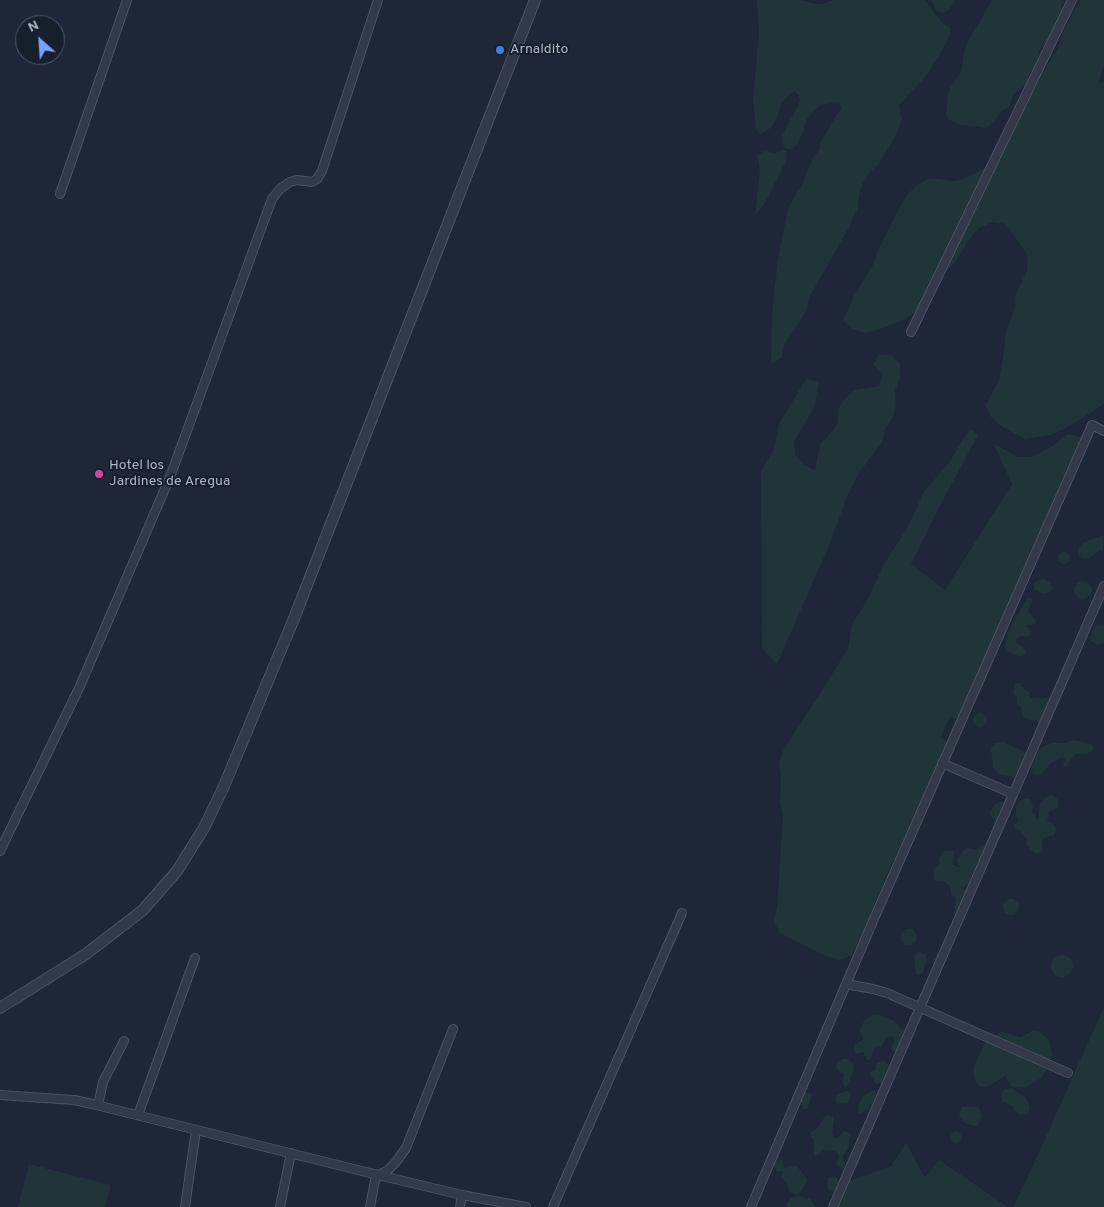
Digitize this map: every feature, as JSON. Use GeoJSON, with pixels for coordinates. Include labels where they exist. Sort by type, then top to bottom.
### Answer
{"type":"FeatureCollection","features":[{"type":"Feature","properties":{"kind":"street"},"geometry":{"type":"LineString","coordinates":[[60,194],[126,0]]}},
{"type":"Feature","properties":{"kind":"street"},"geometry":{"type":"LineString","coordinates":[[0,851],[80,686],[170,477],[272,199],[276,192],[285,184],[297,180],[312,182],[317,179],[322,171],[378,0]]}},
{"type":"Feature","properties":{"kind":"street"},"geometry":{"type":"LineString","coordinates":[[0,1008],[86,954],[114,934],[142,910],[178,871],[204,828],[224,786],[292,621],[535,0]]}},
{"type":"Feature","properties":{"kind":"street"},"geometry":{"type":"LineString","coordinates":[[912,332],[1072,0]]}},
{"type":"Feature","properties":{"kind":"street"},"geometry":{"type":"LineString","coordinates":[[751,1207],[942,763],[1092,425],[1104,430]]}},
{"type":"Feature","properties":{"kind":"street"},"geometry":{"type":"LineString","coordinates":[[833,1207],[1104,586]]}},
{"type":"Feature","properties":{"kind":"street"},"geometry":{"type":"LineString","coordinates":[[942,763],[1012,794]]}},
{"type":"Feature","properties":{"kind":"street"},"geometry":{"type":"LineString","coordinates":[[553,1207],[682,913]]}},
{"type":"Feature","properties":{"kind":"street"},"geometry":{"type":"LineString","coordinates":[[138,1115],[195,958]]}},
{"type":"Feature","properties":{"kind":"street"},"geometry":{"type":"LineString","coordinates":[[846,984],[873,989],[920,1007],[1068,1074]]}},
{"type":"Feature","properties":{"kind":"street"},"geometry":{"type":"LineString","coordinates":[[377,1175],[387,1170],[396,1162],[406,1148],[453,1029]]}},
{"type":"Feature","properties":{"kind":"street"},"geometry":{"type":"LineString","coordinates":[[98,1105],[103,1082],[124,1041]]}},
{"type":"Feature","properties":{"kind":"street"},"geometry":{"type":"LineString","coordinates":[[0,1095],[74,1100],[98,1105],[377,1175],[462,1195],[526,1207]]}},
{"type":"Feature","properties":{"kind":"street"},"geometry":{"type":"LineString","coordinates":[[185,1207],[196,1130]]}},
{"type":"Feature","properties":{"kind":"street"},"geometry":{"type":"LineString","coordinates":[[280,1207],[291,1153]]}},
{"type":"Feature","properties":{"kind":"street"},"geometry":{"type":"LineString","coordinates":[[370,1207],[377,1175]]}},
{"type":"Feature","properties":{"kind":"street"},"geometry":{"type":"LineString","coordinates":[[460,1207],[462,1195]]}},
{"type":"Feature","properties":{"kind":"green space"},"geometry":{"type":"Polygon","coordinates":[[[757,0],[801,0],[822,4],[834,0],[925,0],[935,14],[950,28],[948,40],[928,74],[899,105],[902,119],[898,131],[879,164],[870,172],[863,183],[859,195],[858,208],[847,231],[809,298],[806,311],[784,345],[782,357],[771,365],[772,313],[778,259],[788,208],[802,185],[812,159],[820,149],[820,143],[841,108],[839,102],[820,105],[807,119],[797,144],[792,149],[785,148],[782,143],[782,136],[800,101],[799,95],[794,91],[781,104],[778,116],[772,127],[761,134],[756,130],[753,98],[759,33],[757,0]]]}},
{"type":"Feature","properties":{"kind":"green space"},"geometry":{"type":"Polygon","coordinates":[[[931,0],[956,0],[948,11],[943,13],[937,11],[931,0]]]}},
{"type":"Feature","properties":{"kind":"green space"},"geometry":{"type":"Polygon","coordinates":[[[992,0],[1063,0],[1060,17],[1048,40],[1040,49],[1036,67],[1028,77],[1028,83],[1013,95],[1009,107],[1003,110],[991,125],[986,128],[960,125],[948,119],[946,114],[948,95],[950,88],[961,72],[964,52],[969,40],[992,0]]]}},
{"type":"Feature","properties":{"kind":"green space"},"geometry":{"type":"Polygon","coordinates":[[[1080,0],[1104,0],[1104,66],[1099,84],[1104,81],[1104,404],[1075,423],[1051,435],[1025,439],[1001,426],[991,417],[985,405],[998,383],[1006,332],[1015,307],[1016,294],[1027,270],[1028,256],[1006,224],[992,222],[979,228],[970,238],[956,261],[938,280],[924,303],[903,320],[865,333],[853,329],[843,321],[854,296],[874,263],[878,251],[907,195],[928,178],[954,181],[966,178],[989,166],[1019,112],[1059,47],[1062,35],[1080,0]]]}},
{"type":"Feature","properties":{"kind":"green space"},"geometry":{"type":"Polygon","coordinates":[[[765,151],[775,153],[787,151],[786,161],[767,199],[755,214],[760,171],[757,155],[765,151]]]}},
{"type":"Feature","properties":{"kind":"green space"},"geometry":{"type":"Polygon","coordinates":[[[879,354],[891,355],[900,364],[900,378],[895,391],[896,404],[893,417],[886,428],[882,442],[859,473],[847,497],[828,548],[777,664],[762,648],[761,472],[774,449],[779,424],[806,379],[819,382],[814,408],[794,441],[795,455],[804,465],[815,470],[820,444],[838,423],[838,409],[845,398],[855,390],[879,386],[883,374],[873,365],[879,354]]]}},
{"type":"Feature","properties":{"kind":"green space"},"geometry":{"type":"Polygon","coordinates":[[[971,429],[978,435],[911,564],[945,590],[1012,484],[994,444],[1018,457],[1032,457],[1056,444],[1067,434],[1080,437],[1084,435],[958,720],[950,716],[940,738],[951,742],[887,874],[858,944],[851,956],[839,960],[826,956],[780,933],[774,922],[777,908],[783,816],[780,803],[781,777],[779,764],[783,751],[848,649],[852,624],[867,601],[884,564],[906,530],[922,494],[949,463],[971,429]]]}},
{"type":"Feature","properties":{"kind":"green space"},"geometry":{"type":"Polygon","coordinates":[[[1104,536],[1103,550],[1090,558],[1082,558],[1079,555],[1078,550],[1082,543],[1104,536]]]}},
{"type":"Feature","properties":{"kind":"green space"},"geometry":{"type":"Polygon","coordinates":[[[1064,552],[1070,558],[1064,564],[1058,558],[1064,552]]]}},
{"type":"Feature","properties":{"kind":"green space"},"geometry":{"type":"Polygon","coordinates":[[[1045,579],[1050,583],[1052,589],[1044,594],[1035,590],[1033,584],[1038,580],[1045,579]]]}},
{"type":"Feature","properties":{"kind":"green space"},"geometry":{"type":"Polygon","coordinates":[[[1083,581],[1089,584],[1092,590],[1089,596],[1083,599],[1077,596],[1074,590],[1077,584],[1083,581]]]}},
{"type":"Feature","properties":{"kind":"green space"},"geometry":{"type":"Polygon","coordinates":[[[1028,597],[1032,599],[1032,602],[1028,611],[1036,621],[1035,624],[1026,625],[1031,633],[1029,636],[1021,636],[1016,639],[1016,642],[1026,650],[1026,654],[1021,657],[1006,651],[1005,645],[1008,632],[1028,597]]]}},
{"type":"Feature","properties":{"kind":"green space"},"geometry":{"type":"Polygon","coordinates":[[[1098,625],[1104,626],[1104,643],[1097,645],[1090,639],[1095,627],[1098,625]]]}},
{"type":"Feature","properties":{"kind":"green space"},"geometry":{"type":"Polygon","coordinates":[[[1017,683],[1020,683],[1029,692],[1030,698],[1052,698],[1041,722],[1022,716],[1022,709],[1017,704],[1017,698],[1013,693],[1017,683]]]}},
{"type":"Feature","properties":{"kind":"green space"},"geometry":{"type":"Polygon","coordinates":[[[977,713],[983,713],[987,720],[983,727],[977,727],[973,723],[973,717],[977,713]]]}},
{"type":"Feature","properties":{"kind":"green space"},"geometry":{"type":"Polygon","coordinates":[[[1074,740],[1091,744],[1093,749],[1085,754],[1075,754],[1066,767],[1063,767],[1065,758],[1062,757],[1051,763],[1043,773],[1037,775],[1031,773],[1032,760],[1042,747],[1052,743],[1065,743],[1074,740]]]}},
{"type":"Feature","properties":{"kind":"green space"},"geometry":{"type":"Polygon","coordinates":[[[1004,742],[1029,754],[1021,775],[1015,777],[999,775],[993,768],[991,749],[995,743],[1004,742]]]}},
{"type":"Feature","properties":{"kind":"green space"},"geometry":{"type":"Polygon","coordinates":[[[1050,795],[1058,800],[1059,807],[1048,812],[1047,821],[1053,824],[1056,829],[1054,835],[1042,840],[1043,850],[1035,854],[1027,845],[1026,838],[1021,831],[1015,828],[1014,825],[1019,821],[1016,816],[1016,806],[1026,798],[1030,799],[1033,804],[1032,813],[1035,814],[1038,820],[1040,804],[1050,795]]]}},
{"type":"Feature","properties":{"kind":"green space"},"geometry":{"type":"Polygon","coordinates":[[[1000,802],[1007,802],[1006,820],[1001,828],[995,829],[995,820],[989,814],[994,805],[1000,802]]]}},
{"type":"Feature","properties":{"kind":"green space"},"geometry":{"type":"Polygon","coordinates":[[[981,845],[987,847],[987,850],[977,863],[977,870],[970,877],[970,883],[962,888],[967,892],[957,915],[954,914],[956,898],[951,894],[951,887],[944,881],[934,880],[933,870],[940,863],[939,859],[944,851],[954,851],[952,864],[960,867],[957,861],[962,852],[967,848],[977,850],[981,845]]]}},
{"type":"Feature","properties":{"kind":"green space"},"geometry":{"type":"Polygon","coordinates":[[[1008,899],[1014,899],[1019,904],[1017,913],[1008,915],[1003,910],[1003,904],[1008,899]]]}},
{"type":"Feature","properties":{"kind":"green space"},"geometry":{"type":"Polygon","coordinates":[[[909,929],[917,937],[909,945],[901,937],[909,929]]]}},
{"type":"Feature","properties":{"kind":"green space"},"geometry":{"type":"Polygon","coordinates":[[[918,952],[925,954],[927,960],[923,973],[918,975],[916,973],[914,957],[918,952]]]}},
{"type":"Feature","properties":{"kind":"green space"},"geometry":{"type":"Polygon","coordinates":[[[1062,955],[1070,958],[1073,966],[1070,974],[1062,977],[1054,974],[1051,966],[1054,958],[1062,955]]]}},
{"type":"Feature","properties":{"kind":"green space"},"geometry":{"type":"Polygon","coordinates":[[[1104,1007],[1104,1207],[1013,1207],[1031,1170],[1104,1007]]]}},
{"type":"Feature","properties":{"kind":"green space"},"geometry":{"type":"Polygon","coordinates":[[[878,1014],[894,1021],[901,1029],[907,1031],[899,1053],[891,1048],[894,1041],[892,1036],[886,1038],[881,1047],[875,1048],[870,1060],[867,1060],[863,1052],[857,1054],[854,1052],[855,1045],[863,1039],[860,1030],[864,1021],[872,1015],[878,1014]]]}},
{"type":"Feature","properties":{"kind":"green space"},"geometry":{"type":"Polygon","coordinates":[[[1033,1031],[1040,1032],[1049,1041],[1052,1055],[1048,1068],[1041,1078],[1025,1088],[1012,1087],[1005,1076],[989,1086],[982,1087],[977,1085],[973,1073],[974,1066],[985,1042],[990,1037],[1002,1032],[1021,1037],[1033,1031]]]}},
{"type":"Feature","properties":{"kind":"green space"},"geometry":{"type":"Polygon","coordinates":[[[845,1058],[851,1061],[854,1066],[846,1088],[842,1083],[844,1074],[838,1071],[836,1066],[838,1061],[845,1058]]]}},
{"type":"Feature","properties":{"kind":"green space"},"geometry":{"type":"Polygon","coordinates":[[[887,1062],[888,1068],[882,1083],[876,1084],[869,1073],[875,1070],[877,1063],[887,1062]]]}},
{"type":"Feature","properties":{"kind":"green space"},"geometry":{"type":"Polygon","coordinates":[[[1011,1088],[1026,1098],[1030,1107],[1028,1114],[1018,1114],[1012,1106],[1002,1101],[1001,1095],[1004,1090],[1011,1088]]]}},
{"type":"Feature","properties":{"kind":"green space"},"geometry":{"type":"Polygon","coordinates":[[[872,1090],[875,1091],[877,1096],[867,1110],[859,1115],[858,1106],[863,1096],[872,1090]]]}},
{"type":"Feature","properties":{"kind":"green space"},"geometry":{"type":"Polygon","coordinates":[[[849,1091],[851,1094],[848,1103],[838,1104],[836,1096],[849,1091]]]}},
{"type":"Feature","properties":{"kind":"green space"},"geometry":{"type":"Polygon","coordinates":[[[806,1092],[812,1094],[808,1107],[803,1109],[800,1100],[806,1092]]]}},
{"type":"Feature","properties":{"kind":"green space"},"geometry":{"type":"Polygon","coordinates":[[[973,1106],[979,1108],[982,1117],[978,1125],[975,1126],[966,1124],[959,1116],[963,1107],[973,1106]]]}},
{"type":"Feature","properties":{"kind":"green space"},"geometry":{"type":"Polygon","coordinates":[[[828,1115],[833,1117],[834,1120],[832,1133],[834,1138],[838,1138],[844,1131],[850,1133],[851,1136],[848,1148],[843,1156],[845,1166],[843,1169],[836,1164],[839,1157],[836,1151],[824,1150],[816,1156],[814,1154],[814,1141],[810,1133],[828,1115]]]}},
{"type":"Feature","properties":{"kind":"green space"},"geometry":{"type":"Polygon","coordinates":[[[954,1132],[958,1132],[961,1137],[960,1141],[954,1142],[951,1139],[951,1135],[954,1132]]]}},
{"type":"Feature","properties":{"kind":"green space"},"geometry":{"type":"Polygon","coordinates":[[[906,1143],[925,1177],[939,1160],[1008,1207],[837,1207],[844,1183],[891,1166],[906,1143]]]}},
{"type":"Feature","properties":{"kind":"green space"},"geometry":{"type":"Polygon","coordinates":[[[783,1160],[784,1168],[791,1165],[797,1166],[807,1179],[799,1194],[789,1191],[788,1185],[782,1177],[783,1171],[776,1171],[774,1162],[783,1160]]]}},
{"type":"Feature","properties":{"kind":"green space"},"geometry":{"type":"Polygon","coordinates":[[[29,1164],[111,1185],[105,1207],[18,1207],[29,1164]]]}},
{"type":"Feature","properties":{"kind":"green space"},"geometry":{"type":"Polygon","coordinates":[[[835,1176],[838,1178],[839,1184],[836,1190],[830,1192],[827,1186],[828,1179],[835,1176]]]}},
{"type":"Feature","properties":{"kind":"green space"},"geometry":{"type":"Polygon","coordinates":[[[798,1196],[810,1199],[816,1207],[787,1207],[787,1203],[791,1198],[798,1196]]]}},
{"type":"Feature","properties":{"kind":"place","name":"Arnaldito"},"geometry":{"type":"Point","coordinates":[500,50]}},
{"type":"Feature","properties":{"kind":"place","name":"Hotel los Jardines de Aregua"},"geometry":{"type":"Point","coordinates":[99,474]}}]}
